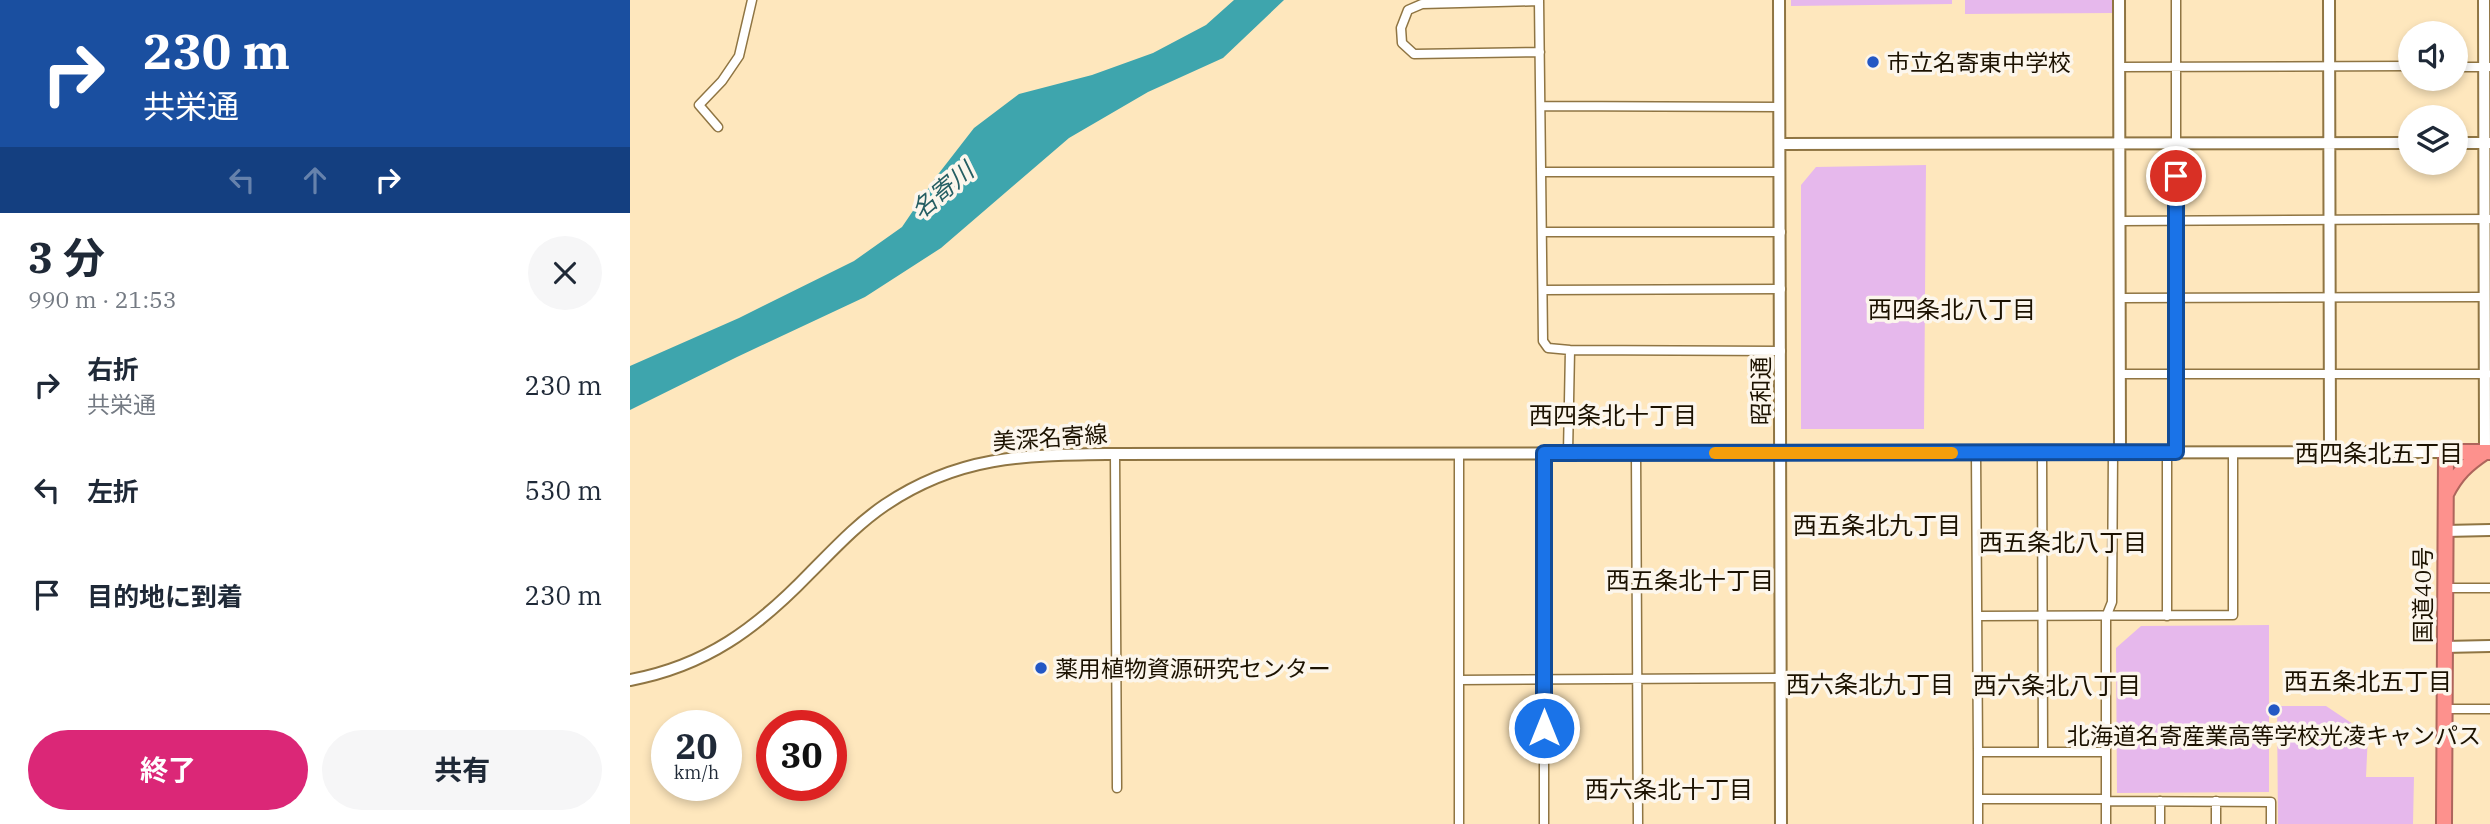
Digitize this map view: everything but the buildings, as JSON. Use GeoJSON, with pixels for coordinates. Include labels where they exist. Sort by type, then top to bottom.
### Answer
{"type":"FeatureCollection","features":[{"type":"Feature","properties":{"kind":"highway"},"geometry":{"type":"LineString","coordinates":[[2446,452],[2487,452]]}},
{"type":"Feature","properties":{"kind":"highway","name":"国道40号"},"geometry":{"type":"LineString","coordinates":[[2444,824],[2446,452]]}},
{"type":"Feature","properties":{"kind":"highway"},"geometry":{"type":"LineString","coordinates":[[2445,496],[2454,478],[2465,466],[2487,452]]}},
{"type":"Feature","properties":{"kind":"street"},"geometry":{"type":"LineString","coordinates":[[718,127],[699,105],[722,81],[739,56],[752,0]]}},
{"type":"Feature","properties":{"kind":"street"},"geometry":{"type":"LineString","coordinates":[[1540,52],[1414,54],[1402,43],[1401,28],[1408,10],[1422,4],[1539,0],[1540,52],[1541,106],[1542,173],[1543,341],[1548,348],[1781,351]]}},
{"type":"Feature","properties":{"kind":"street","name":"昭和通"},"geometry":{"type":"LineString","coordinates":[[1779,0],[1781,824]]}},
{"type":"Feature","properties":{"kind":"street"},"geometry":{"type":"LineString","coordinates":[[2106,824],[2106,617],[2112,602],[2119,374],[2119,0]]}},
{"type":"Feature","properties":{"kind":"street"},"geometry":{"type":"LineString","coordinates":[[2166,616],[2176,373],[2176,0]]}},
{"type":"Feature","properties":{"kind":"street"},"geometry":{"type":"LineString","coordinates":[[2329,0],[2330,452]]}},
{"type":"Feature","properties":{"kind":"street"},"geometry":{"type":"LineString","coordinates":[[2484,0],[2487,67],[2487,452]]}},
{"type":"Feature","properties":{"kind":"street"},"geometry":{"type":"LineString","coordinates":[[2119,67],[2398,66]]}},
{"type":"Feature","properties":{"kind":"street"},"geometry":{"type":"LineString","coordinates":[[2468,67],[2487,67]]}},
{"type":"Feature","properties":{"kind":"street"},"geometry":{"type":"LineString","coordinates":[[1541,106],[1780,107]]}},
{"type":"Feature","properties":{"kind":"street"},"geometry":{"type":"LineString","coordinates":[[1780,145],[2398,143]]}},
{"type":"Feature","properties":{"kind":"street"},"geometry":{"type":"LineString","coordinates":[[2468,143],[2487,143]]}},
{"type":"Feature","properties":{"kind":"street"},"geometry":{"type":"LineString","coordinates":[[1542,173],[1780,172]]}},
{"type":"Feature","properties":{"kind":"street"},"geometry":{"type":"LineString","coordinates":[[2120,221],[2487,219]]}},
{"type":"Feature","properties":{"kind":"street"},"geometry":{"type":"LineString","coordinates":[[1542,232],[1781,232]]}},
{"type":"Feature","properties":{"kind":"street"},"geometry":{"type":"LineString","coordinates":[[1543,290],[1781,289]]}},
{"type":"Feature","properties":{"kind":"street"},"geometry":{"type":"LineString","coordinates":[[2120,298],[2487,297]]}},
{"type":"Feature","properties":{"kind":"street"},"geometry":{"type":"LineString","coordinates":[[1568,453],[1570,350]]}},
{"type":"Feature","properties":{"kind":"street"},"geometry":{"type":"LineString","coordinates":[[2119,374],[2487,374]]}},
{"type":"Feature","properties":{"kind":"street"},"geometry":{"type":"LineString","coordinates":[[1978,616],[2233,615],[2233,452]]}},
{"type":"Feature","properties":{"kind":"street","name":"美深名寄線"},"geometry":{"type":"LineString","coordinates":[[630,680],[684,665],[747,632],[784,600],[853,530],[886,505],[925,483],[962,468],[1016,456],[2446,452]]}},
{"type":"Feature","properties":{"kind":"street"},"geometry":{"type":"LineString","coordinates":[[1458,453],[1459,824]]}},
{"type":"Feature","properties":{"kind":"street"},"geometry":{"type":"LineString","coordinates":[[1544,453],[1544,824]]}},
{"type":"Feature","properties":{"kind":"street"},"geometry":{"type":"LineString","coordinates":[[1636,453],[1638,824]]}},
{"type":"Feature","properties":{"kind":"street"},"geometry":{"type":"LineString","coordinates":[[1976,453],[1978,824]]}},
{"type":"Feature","properties":{"kind":"street"},"geometry":{"type":"LineString","coordinates":[[2042,453],[2043,752]]}},
{"type":"Feature","properties":{"kind":"street"},"geometry":{"type":"LineString","coordinates":[[1115,454],[1117,788]]}},
{"type":"Feature","properties":{"kind":"street"},"geometry":{"type":"LineString","coordinates":[[2445,531],[2490,530]]}},
{"type":"Feature","properties":{"kind":"street"},"geometry":{"type":"LineString","coordinates":[[2444,588],[2490,588]]}},
{"type":"Feature","properties":{"kind":"street"},"geometry":{"type":"LineString","coordinates":[[2444,646],[2490,646]]}},
{"type":"Feature","properties":{"kind":"street"},"geometry":{"type":"LineString","coordinates":[[1459,680],[1781,678]]}},
{"type":"Feature","properties":{"kind":"street"},"geometry":{"type":"LineString","coordinates":[[2445,709],[2490,709]]}},
{"type":"Feature","properties":{"kind":"street"},"geometry":{"type":"LineString","coordinates":[[1978,752],[2106,752]]}},
{"type":"Feature","properties":{"kind":"street"},"geometry":{"type":"LineString","coordinates":[[1978,799],[2271,802],[2271,824]]}},
{"type":"Feature","properties":{"kind":"street"},"geometry":{"type":"LineString","coordinates":[[2160,801],[2160,824]]}},
{"type":"Feature","properties":{"kind":"street"},"geometry":{"type":"LineString","coordinates":[[2216,801],[2216,824]]}},
{"type":"Feature","properties":{"kind":"shaded area"},"geometry":{"type":"Polygon","coordinates":[[[1791,0],[1952,0],[1952,4],[1791,6],[1791,0]]]}},
{"type":"Feature","properties":{"kind":"shaded area"},"geometry":{"type":"Polygon","coordinates":[[[1965,0],[2112,0],[2112,13],[1965,14],[1965,0]]]}},
{"type":"Feature","properties":{"kind":"shaded area"},"geometry":{"type":"Polygon","coordinates":[[[1926,165],[1924,429],[1801,429],[1801,185],[1816,167],[1926,165]]]}},
{"type":"Feature","properties":{"kind":"shaded area"},"geometry":{"type":"Polygon","coordinates":[[[2269,625],[2269,792],[2117,793],[2116,648],[2141,626],[2269,625]]]}},
{"type":"Feature","properties":{"kind":"shaded area"},"geometry":{"type":"Polygon","coordinates":[[[2277,706],[2326,706],[2368,734],[2366,777],[2414,777],[2413,824],[2278,824],[2277,706]]]}},
{"type":"Feature","properties":{"kind":"water","name":"名寄川"},"geometry":{"type":"Polygon","coordinates":[[[1234,0],[1284,0],[1223,58],[1148,92],[1069,138],[941,248],[865,297],[630,410],[630,366],[739,318],[854,261],[902,227],[974,128],[1019,94],[1092,75],[1153,53],[1206,25],[1234,0]]]}},
{"type":"Feature","properties":{"kind":"slow traffic"},"geometry":{"type":"LineString","coordinates":[[1715,453],[1952,453]]}},
{"type":"Feature","properties":{"kind":"place","name":"市立名寄東中学校"},"geometry":{"type":"Point","coordinates":[1873,62]}},
{"type":"Feature","properties":{"kind":"place","name":"薬用植物資源研究センター"},"geometry":{"type":"Point","coordinates":[1041,668]}},
{"type":"Feature","properties":{"kind":"place","name":"北海道名寄産業高等学校光凌キャンパス"},"geometry":{"type":"Point","coordinates":[2274,710]}},
{"type":"Feature","properties":{"kind":"district","name":"西四条北八丁目"},"geometry":{"type":"Point","coordinates":[1952,309]}},
{"type":"Feature","properties":{"kind":"district","name":"西四条北十丁目"},"geometry":{"type":"Point","coordinates":[1613,415]}},
{"type":"Feature","properties":{"kind":"district","name":"西四条北五丁目"},"geometry":{"type":"Point","coordinates":[2379,453]}},
{"type":"Feature","properties":{"kind":"district","name":"西五条北九丁目"},"geometry":{"type":"Point","coordinates":[1877,525]}},
{"type":"Feature","properties":{"kind":"district","name":"西五条北八丁目"},"geometry":{"type":"Point","coordinates":[2063,542]}},
{"type":"Feature","properties":{"kind":"district","name":"西五条北十丁目"},"geometry":{"type":"Point","coordinates":[1690,580]}},
{"type":"Feature","properties":{"kind":"district","name":"西五条北五丁目"},"geometry":{"type":"Point","coordinates":[2368,681]}},
{"type":"Feature","properties":{"kind":"district","name":"西六条北九丁目"},"geometry":{"type":"Point","coordinates":[1870,684]}},
{"type":"Feature","properties":{"kind":"district","name":"西六条北八丁目"},"geometry":{"type":"Point","coordinates":[2057,685]}},
{"type":"Feature","properties":{"kind":"district","name":"西六条北十丁目"},"geometry":{"type":"Point","coordinates":[1669,789]}},
{"type":"Feature","properties":{"kind":"route"},"geometry":{"type":"LineString","coordinates":[[1544,728],[1544,453],[2176,452],[2176,176]]}}]}
